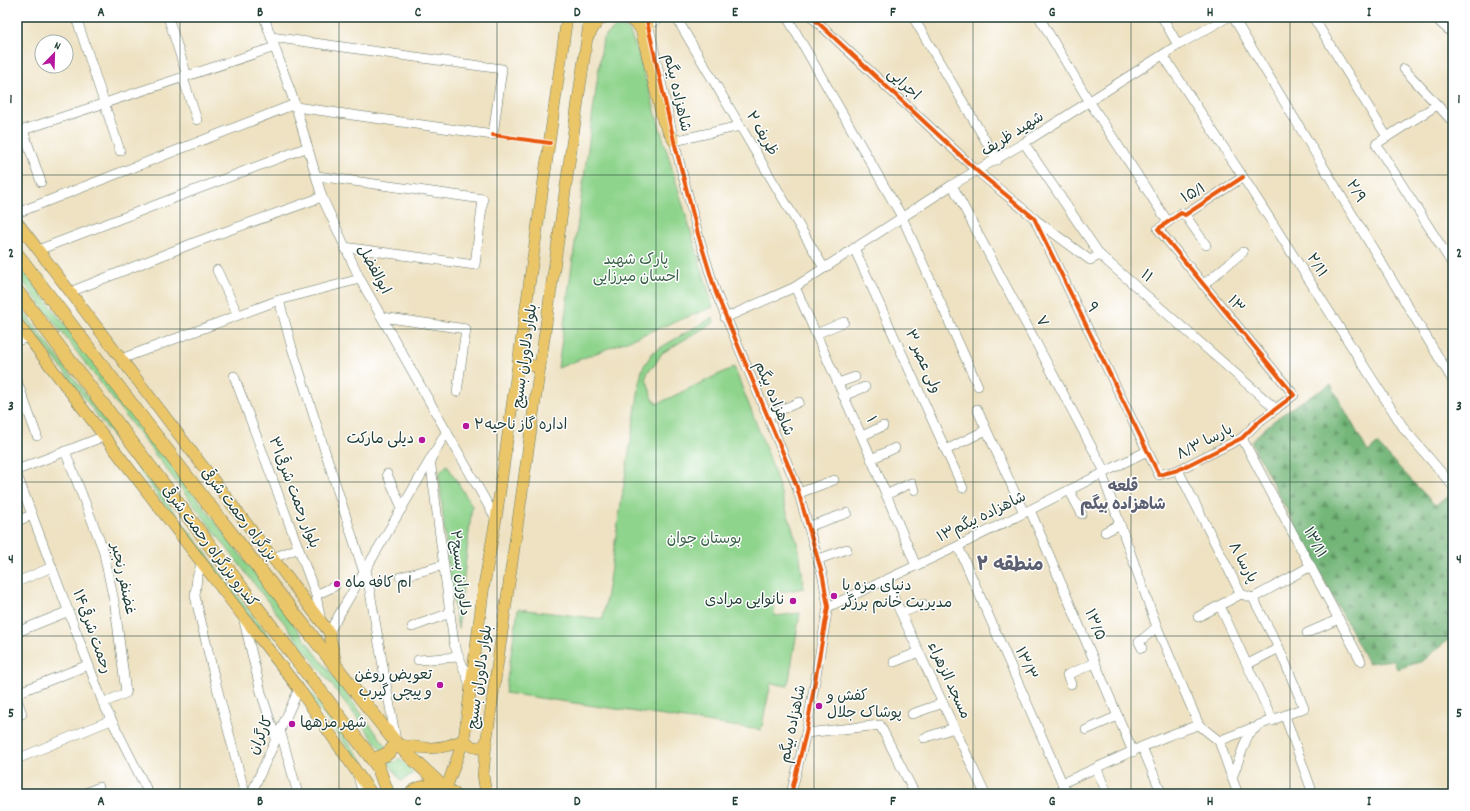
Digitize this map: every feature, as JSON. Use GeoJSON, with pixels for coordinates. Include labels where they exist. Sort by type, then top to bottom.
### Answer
{"type":"FeatureCollection","features":[{"type":"Feature","properties":{"kind":"highway","name":"بزرگراه رحمت شرقی"},"geometry":{"type":"LineString","coordinates":[[17,254],[205,500],[397,744],[448,790]]}},
{"type":"Feature","properties":{"kind":"highway"},"geometry":{"type":"LineString","coordinates":[[17,291],[374,760],[388,794]]}},
{"type":"Feature","properties":{"kind":"highway"},"geometry":{"type":"LineString","coordinates":[[374,760],[387,754],[397,744]]}},
{"type":"Feature","properties":{"kind":"highway"},"geometry":{"type":"LineString","coordinates":[[410,794],[423,787],[448,790]]}},
{"type":"Feature","properties":{"kind":"main road","name":"بلوار دلاوران بسیج"},"geometry":{"type":"LineString","coordinates":[[448,790],[464,739],[472,688],[484,585],[496,519],[567,17]]}},
{"type":"Feature","properties":{"kind":"main road","name":"بلوار دلاوران بسیج"},"geometry":{"type":"LineString","coordinates":[[486,794],[483,775],[486,744],[590,17]]}},
{"type":"Feature","properties":{"kind":"main road"},"geometry":{"type":"LineString","coordinates":[[586,41],[597,22],[604,17]]}},
{"type":"Feature","properties":{"kind":"main road"},"geometry":{"type":"LineString","coordinates":[[626,17],[638,26],[642,33],[663,121],[674,141]]}},
{"type":"Feature","properties":{"kind":"main road"},"geometry":{"type":"LineString","coordinates":[[17,222],[329,632],[337,667]]}},
{"type":"Feature","properties":{"kind":"main road","name":"کندرو بزرگراه رحمت شرقی"},"geometry":{"type":"LineString","coordinates":[[17,323],[299,689],[372,794]]}},
{"type":"Feature","properties":{"kind":"main road"},"geometry":{"type":"LineString","coordinates":[[518,363],[540,367]]}},
{"type":"Feature","properties":{"kind":"main road"},"geometry":{"type":"LineString","coordinates":[[397,744],[414,747],[440,748],[464,739],[471,746],[478,748],[486,744]]}},
{"type":"Feature","properties":{"kind":"street"},"geometry":{"type":"LineString","coordinates":[[76,17],[120,151]]}},
{"type":"Feature","properties":{"kind":"street"},"geometry":{"type":"LineString","coordinates":[[168,17],[197,120]]}},
{"type":"Feature","properties":{"kind":"street","name":"ابوالفضل"},"geometry":{"type":"LineString","coordinates":[[264,17],[295,106],[322,197],[344,247],[360,279],[496,519]]}},
{"type":"Feature","properties":{"kind":"street"},"geometry":{"type":"LineString","coordinates":[[646,20],[661,17]]}},
{"type":"Feature","properties":{"kind":"street","name":"ظریف ۲"},"geometry":{"type":"LineString","coordinates":[[673,17],[677,19],[824,268]]}},
{"type":"Feature","properties":{"kind":"street"},"geometry":{"type":"LineString","coordinates":[[787,17],[902,218],[978,386]]}},
{"type":"Feature","properties":{"kind":"street","name":"اجرایی"},"geometry":{"type":"LineString","coordinates":[[812,17],[977,171]]}},
{"type":"Feature","properties":{"kind":"street"},"geometry":{"type":"LineString","coordinates":[[913,17],[996,160]]}},
{"type":"Feature","properties":{"kind":"street"},"geometry":{"type":"LineString","coordinates":[[1039,17],[1089,101],[1168,222]]}},
{"type":"Feature","properties":{"kind":"street"},"geometry":{"type":"LineString","coordinates":[[1162,17],[1178,45]]}},
{"type":"Feature","properties":{"kind":"street","name":"شهید ظریف"},"geometry":{"type":"LineString","coordinates":[[725,318],[795,287],[952,186],[1024,143],[1178,45],[1228,17]]}},
{"type":"Feature","properties":{"kind":"street","name":"۲/۹"},"geometry":{"type":"LineString","coordinates":[[1233,17],[1453,381]]}},
{"type":"Feature","properties":{"kind":"street"},"geometry":{"type":"LineString","coordinates":[[1313,17],[1387,137]]}},
{"type":"Feature","properties":{"kind":"street"},"geometry":{"type":"LineString","coordinates":[[1434,17],[1453,34]]}},
{"type":"Feature","properties":{"kind":"street","name":"شاهزاده بیگم"},"geometry":{"type":"LineString","coordinates":[[646,20],[674,141],[698,234],[725,318],[799,493],[819,559],[828,607],[806,733],[791,794]]}},
{"type":"Feature","properties":{"kind":"street"},"geometry":{"type":"LineString","coordinates":[[17,213],[156,158],[295,106],[493,135],[502,69],[271,37]]}},
{"type":"Feature","properties":{"kind":"street"},"geometry":{"type":"LineString","coordinates":[[41,182],[19,131],[275,47]]}},
{"type":"Feature","properties":{"kind":"street","name":"۲/۱۱"},"geometry":{"type":"LineString","coordinates":[[1163,55],[1244,177],[1405,430],[1453,486]]}},
{"type":"Feature","properties":{"kind":"street"},"geometry":{"type":"LineString","coordinates":[[1404,69],[1453,122]]}},
{"type":"Feature","properties":{"kind":"street"},"geometry":{"type":"LineString","coordinates":[[1437,105],[1376,144],[1453,265]]}},
{"type":"Feature","properties":{"kind":"street"},"geometry":{"type":"LineString","coordinates":[[674,141],[740,126]]}},
{"type":"Feature","properties":{"kind":"street","name":"۱۱"},"geometry":{"type":"LineString","coordinates":[[1024,143],[1100,255],[1276,409]]}},
{"type":"Feature","properties":{"kind":"street"},"geometry":{"type":"LineString","coordinates":[[38,250],[308,147]]}},
{"type":"Feature","properties":{"kind":"street","name":"۹"},"geometry":{"type":"LineString","coordinates":[[977,171],[1034,218],[1159,475]]}},
{"type":"Feature","properties":{"kind":"street"},"geometry":{"type":"LineString","coordinates":[[317,176],[483,199],[475,265],[344,247]]}},
{"type":"Feature","properties":{"kind":"street","name":"۱۵/۱"},"geometry":{"type":"LineString","coordinates":[[1158,229],[1181,213],[1185,215],[1244,177]]}},
{"type":"Feature","properties":{"kind":"street","name":"۷"},"geometry":{"type":"LineString","coordinates":[[952,186],[1103,473],[1157,627],[1199,725]]}},
{"type":"Feature","properties":{"kind":"street"},"geometry":{"type":"LineString","coordinates":[[70,292],[196,242],[322,197]]}},
{"type":"Feature","properties":{"kind":"street"},"geometry":{"type":"LineString","coordinates":[[1185,215],[1206,245]]}},
{"type":"Feature","properties":{"kind":"street"},"geometry":{"type":"LineString","coordinates":[[1034,218],[1090,260],[1100,255]]}},
{"type":"Feature","properties":{"kind":"street","name":"۱۳"},"geometry":{"type":"LineString","coordinates":[[1158,229],[1294,395]]}},
{"type":"Feature","properties":{"kind":"street","name":"ولی عصر ۳"},"geometry":{"type":"LineString","coordinates":[[854,248],[963,488]]}},
{"type":"Feature","properties":{"kind":"street"},"geometry":{"type":"LineString","coordinates":[[1203,285],[1244,252]]}},
{"type":"Feature","properties":{"kind":"street"},"geometry":{"type":"LineString","coordinates":[[217,270],[238,315]]}},
{"type":"Feature","properties":{"kind":"street"},"geometry":{"type":"LineString","coordinates":[[121,359],[278,300],[360,279]]}},
{"type":"Feature","properties":{"kind":"street","name":"۱"},"geometry":{"type":"LineString","coordinates":[[795,287],[862,436],[916,566]]}},
{"type":"Feature","properties":{"kind":"street"},"geometry":{"type":"LineString","coordinates":[[278,300],[292,348],[365,571],[397,744]]}},
{"type":"Feature","properties":{"kind":"street"},"geometry":{"type":"LineString","coordinates":[[382,317],[466,329],[457,392]]}},
{"type":"Feature","properties":{"kind":"street"},"geometry":{"type":"LineString","coordinates":[[816,334],[844,322]]}},
{"type":"Feature","properties":{"kind":"street"},"geometry":{"type":"LineString","coordinates":[[17,341],[28,337]]}},
{"type":"Feature","properties":{"kind":"street","name":"بلوار رحمت شرقی۳۱"},"geometry":{"type":"LineString","coordinates":[[234,376],[316,595],[321,621]]}},
{"type":"Feature","properties":{"kind":"street"},"geometry":{"type":"LineString","coordinates":[[838,384],[855,377]]}},
{"type":"Feature","properties":{"kind":"street"},"geometry":{"type":"LineString","coordinates":[[17,381],[37,436]]}},
{"type":"Feature","properties":{"kind":"street"},"geometry":{"type":"LineString","coordinates":[[843,396],[865,387]]}},
{"type":"Feature","properties":{"kind":"street","name":"۸/۳ پارسا"},"geometry":{"type":"LineString","coordinates":[[1159,475],[1178,470],[1242,438],[1256,424],[1294,395]]}},
{"type":"Feature","properties":{"kind":"street"},"geometry":{"type":"LineString","coordinates":[[767,416],[799,402]]}},
{"type":"Feature","properties":{"kind":"street","name":"۱۳/۵"},"geometry":{"type":"LineString","coordinates":[[977,409],[1027,511],[1133,752]]}},
{"type":"Feature","properties":{"kind":"street"},"geometry":{"type":"LineString","coordinates":[[862,436],[884,426]]}},
{"type":"Feature","properties":{"kind":"street"},"geometry":{"type":"LineString","coordinates":[[946,450],[986,430]]}},
{"type":"Feature","properties":{"kind":"street"},"geometry":{"type":"LineString","coordinates":[[329,632],[446,432]]}},
{"type":"Feature","properties":{"kind":"street"},"geometry":{"type":"LineString","coordinates":[[17,470],[105,436]]}},
{"type":"Feature","properties":{"kind":"street","name":"۱۳/۱۱"},"geometry":{"type":"LineString","coordinates":[[1242,438],[1361,661]]}},
{"type":"Feature","properties":{"kind":"street"},"geometry":{"type":"LineString","coordinates":[[871,459],[895,448]]}},
{"type":"Feature","properties":{"kind":"street","name":"غضنفر رنجبر"},"geometry":{"type":"LineString","coordinates":[[65,451],[103,548],[115,606],[126,693],[103,702]]}},
{"type":"Feature","properties":{"kind":"street","name":"شاهزاده بیگم۱۳"},"geometry":{"type":"LineString","coordinates":[[828,607],[958,546],[1147,451]]}},
{"type":"Feature","properties":{"kind":"street","name":"دلاوران بسیج۲"},"geometry":{"type":"LineString","coordinates":[[430,459],[454,644],[472,688]]}},
{"type":"Feature","properties":{"kind":"street","name":"۸ پارسا"},"geometry":{"type":"LineString","coordinates":[[1178,470],[1241,594],[1253,598],[1279,648],[1304,708],[1285,716]]}},
{"type":"Feature","properties":{"kind":"street"},"geometry":{"type":"LineString","coordinates":[[387,474],[402,508]]}},
{"type":"Feature","properties":{"kind":"street","name":"۱۴رحمت شرقی"},"geometry":{"type":"LineString","coordinates":[[17,475],[103,702],[149,794]]}},
{"type":"Feature","properties":{"kind":"street"},"geometry":{"type":"LineString","coordinates":[[799,493],[834,480]]}},
{"type":"Feature","properties":{"kind":"street"},"geometry":{"type":"LineString","coordinates":[[886,495],[911,483],[915,490]]}},
{"type":"Feature","properties":{"kind":"street"},"geometry":{"type":"LineString","coordinates":[[1070,490],[1082,514]]}},
{"type":"Feature","properties":{"kind":"street"},"geometry":{"type":"LineString","coordinates":[[810,526],[847,513]]}},
{"type":"Feature","properties":{"kind":"street"},"geometry":{"type":"LineString","coordinates":[[17,521],[32,515]]}},
{"type":"Feature","properties":{"kind":"street"},"geometry":{"type":"LineString","coordinates":[[1105,532],[1120,524]]}},
{"type":"Feature","properties":{"kind":"street","name":"۱۳/۳"},"geometry":{"type":"LineString","coordinates":[[958,546],[1067,794]]}},
{"type":"Feature","properties":{"kind":"street"},"geometry":{"type":"LineString","coordinates":[[273,558],[299,548]]}},
{"type":"Feature","properties":{"kind":"street"},"geometry":{"type":"LineString","coordinates":[[819,559],[847,549]]}},
{"type":"Feature","properties":{"kind":"street"},"geometry":{"type":"LineString","coordinates":[[202,562],[197,577],[195,596],[245,794]]}},
{"type":"Feature","properties":{"kind":"street"},"geometry":{"type":"LineString","coordinates":[[400,577],[444,565]]}},
{"type":"Feature","properties":{"kind":"street"},"geometry":{"type":"LineString","coordinates":[[1253,598],[1310,566]]}},
{"type":"Feature","properties":{"kind":"street"},"geometry":{"type":"LineString","coordinates":[[17,582],[52,567]]}},
{"type":"Feature","properties":{"kind":"street","name":"مسجد الزهراء"},"geometry":{"type":"LineString","coordinates":[[886,580],[985,794]]}},
{"type":"Feature","properties":{"kind":"street"},"geometry":{"type":"LineString","coordinates":[[316,595],[335,586]]}},
{"type":"Feature","properties":{"kind":"street"},"geometry":{"type":"LineString","coordinates":[[1198,618],[1241,594]]}},
{"type":"Feature","properties":{"kind":"street"},"geometry":{"type":"LineString","coordinates":[[902,613],[923,604]]}},
{"type":"Feature","properties":{"kind":"street"},"geometry":{"type":"LineString","coordinates":[[1220,606],[1273,721]]}},
{"type":"Feature","properties":{"kind":"street"},"geometry":{"type":"LineString","coordinates":[[17,632],[69,611]]}},
{"type":"Feature","properties":{"kind":"street"},"geometry":{"type":"LineString","coordinates":[[412,626],[450,613]]}},
{"type":"Feature","properties":{"kind":"street"},"geometry":{"type":"LineString","coordinates":[[243,616],[261,692],[276,739]]}},
{"type":"Feature","properties":{"kind":"street"},"geometry":{"type":"LineString","coordinates":[[1307,633],[1339,618]]}},
{"type":"Feature","properties":{"kind":"street"},"geometry":{"type":"LineString","coordinates":[[1142,648],[1139,642],[1157,627]]}},
{"type":"Feature","properties":{"kind":"street"},"geometry":{"type":"LineString","coordinates":[[1248,664],[1279,648]]}},
{"type":"Feature","properties":{"kind":"street"},"geometry":{"type":"LineString","coordinates":[[894,662],[919,652]]}},
{"type":"Feature","properties":{"kind":"street"},"geometry":{"type":"LineString","coordinates":[[418,660],[458,656]]}},
{"type":"Feature","properties":{"kind":"street"},"geometry":{"type":"LineString","coordinates":[[1071,684],[1067,675],[1095,663]]}},
{"type":"Feature","properties":{"kind":"street"},"geometry":{"type":"LineString","coordinates":[[17,693],[88,664]]}},
{"type":"Feature","properties":{"kind":"street","name":"کارگران"},"geometry":{"type":"LineString","coordinates":[[251,794],[299,689]]}},
{"type":"Feature","properties":{"kind":"street"},"geometry":{"type":"LineString","coordinates":[[17,699],[22,714]]}},
{"type":"Feature","properties":{"kind":"street"},"geometry":{"type":"LineString","coordinates":[[912,714],[943,703]]}},
{"type":"Feature","properties":{"kind":"street"},"geometry":{"type":"LineString","coordinates":[[1086,730],[1118,716]]}},
{"type":"Feature","properties":{"kind":"street"},"geometry":{"type":"LineString","coordinates":[[1219,741],[1285,716],[1312,794]]}},
{"type":"Feature","properties":{"kind":"street"},"geometry":{"type":"LineString","coordinates":[[17,759],[111,720]]}},
{"type":"Feature","properties":{"kind":"street"},"geometry":{"type":"LineString","coordinates":[[806,733],[880,725],[915,794]]}},
{"type":"Feature","properties":{"kind":"street"},"geometry":{"type":"LineString","coordinates":[[1062,783],[1097,769],[1168,734],[1199,725],[1219,741],[1238,794]]}},
{"type":"Feature","properties":{"kind":"street"},"geometry":{"type":"LineString","coordinates":[[1232,778],[1248,735],[1259,726]]}},
{"type":"Feature","properties":{"kind":"street"},"geometry":{"type":"LineString","coordinates":[[924,738],[954,728]]}},
{"type":"Feature","properties":{"kind":"street"},"geometry":{"type":"LineString","coordinates":[[280,730],[298,794]]}},
{"type":"Feature","properties":{"kind":"street"},"geometry":{"type":"LineString","coordinates":[[1142,747],[1162,794]]}},
{"type":"Feature","properties":{"kind":"street"},"geometry":{"type":"LineString","coordinates":[[356,769],[363,794]]}},
{"type":"Feature","properties":{"kind":"street"},"geometry":{"type":"LineString","coordinates":[[1097,769],[1107,794]]}},
{"type":"Feature","properties":{"kind":"street"},"geometry":{"type":"LineString","coordinates":[[83,794],[99,787]]}},
{"type":"Feature","properties":{"kind":"green space","name":"پارک شهید احسان میرزایی"},"geometry":{"type":"Polygon","coordinates":[[[618,25],[629,30],[637,50],[713,307],[558,368],[603,38],[618,25]]]}},
{"type":"Feature","properties":{"kind":"green space"},"geometry":{"type":"Polygon","coordinates":[[[17,262],[387,747],[383,752],[17,274],[17,262]]]}},
{"type":"Feature","properties":{"kind":"green space"},"geometry":{"type":"Polygon","coordinates":[[[17,303],[371,772],[369,776],[17,309],[17,303]]]}},
{"type":"Feature","properties":{"kind":"green space","name":"بوستان جوان"},"geometry":{"type":"Polygon","coordinates":[[[713,317],[714,322],[662,353],[654,366],[648,371],[646,378],[652,397],[657,404],[734,367],[769,456],[799,549],[804,588],[772,594],[775,616],[800,613],[788,686],[771,683],[761,730],[505,693],[518,609],[603,619],[642,369],[653,352],[713,317]]]}},
{"type":"Feature","properties":{"kind":"green space"},"geometry":{"type":"Polygon","coordinates":[[[1331,385],[1368,452],[1377,444],[1435,505],[1450,496],[1453,500],[1453,636],[1423,661],[1397,669],[1393,660],[1368,663],[1251,442],[1288,410],[1331,385]]]}},
{"type":"Feature","properties":{"kind":"green space"},"geometry":{"type":"Polygon","coordinates":[[[447,465],[472,506],[458,629],[449,578],[439,473],[447,465]]]}},
{"type":"Feature","properties":{"kind":"green space"},"geometry":{"type":"Polygon","coordinates":[[[399,758],[414,773],[401,781],[388,762],[395,762],[399,758]]]}},
{"type":"Feature","properties":{"kind":"cycle path"},"geometry":{"type":"LineString","coordinates":[[646,17],[674,141],[698,234],[716,293],[796,484],[823,577],[828,607],[806,733],[791,794]]}},
{"type":"Feature","properties":{"kind":"cycle path"},"geometry":{"type":"LineString","coordinates":[[812,17],[977,171],[1034,218],[1159,475],[1178,470],[1242,438],[1256,424],[1294,395],[1158,229],[1181,213],[1185,215],[1243,177]]}},
{"type":"Feature","properties":{"kind":"cycle path"},"geometry":{"type":"LineString","coordinates":[[493,135],[550,143]]}},
{"type":"Feature","properties":{"kind":"place","name":"اداره گاز ناحیه۲"},"geometry":{"type":"Point","coordinates":[466,426]}},
{"type":"Feature","properties":{"kind":"place","name":"دیلی مارکت"},"geometry":{"type":"Point","coordinates":[422,440]}},
{"type":"Feature","properties":{"kind":"place","name":"ام کافه ماه"},"geometry":{"type":"Point","coordinates":[337,584]}},
{"type":"Feature","properties":{"kind":"place","name":"دنیای مزه با مدیریت خانم برزگر"},"geometry":{"type":"Point","coordinates":[834,596]}},
{"type":"Feature","properties":{"kind":"place","name":"نانوایی مرادی"},"geometry":{"type":"Point","coordinates":[793,601]}},
{"type":"Feature","properties":{"kind":"place","name":"تعویض روغن و پیچی گیرب"},"geometry":{"type":"Point","coordinates":[440,685]}},
{"type":"Feature","properties":{"kind":"place","name":"کفش و پوشاک جلال"},"geometry":{"type":"Point","coordinates":[819,706]}},
{"type":"Feature","properties":{"kind":"place","name":"شهر مزهها"},"geometry":{"type":"Point","coordinates":[292,724]}},
{"type":"Feature","properties":{"kind":"district","name":"قلعه شاهزاده بیگم"},"geometry":{"type":"Point","coordinates":[1123,496]}},
{"type":"Feature","properties":{"kind":"district","name":"منطقه ۲"},"geometry":{"type":"Point","coordinates":[1010,566]}}]}
